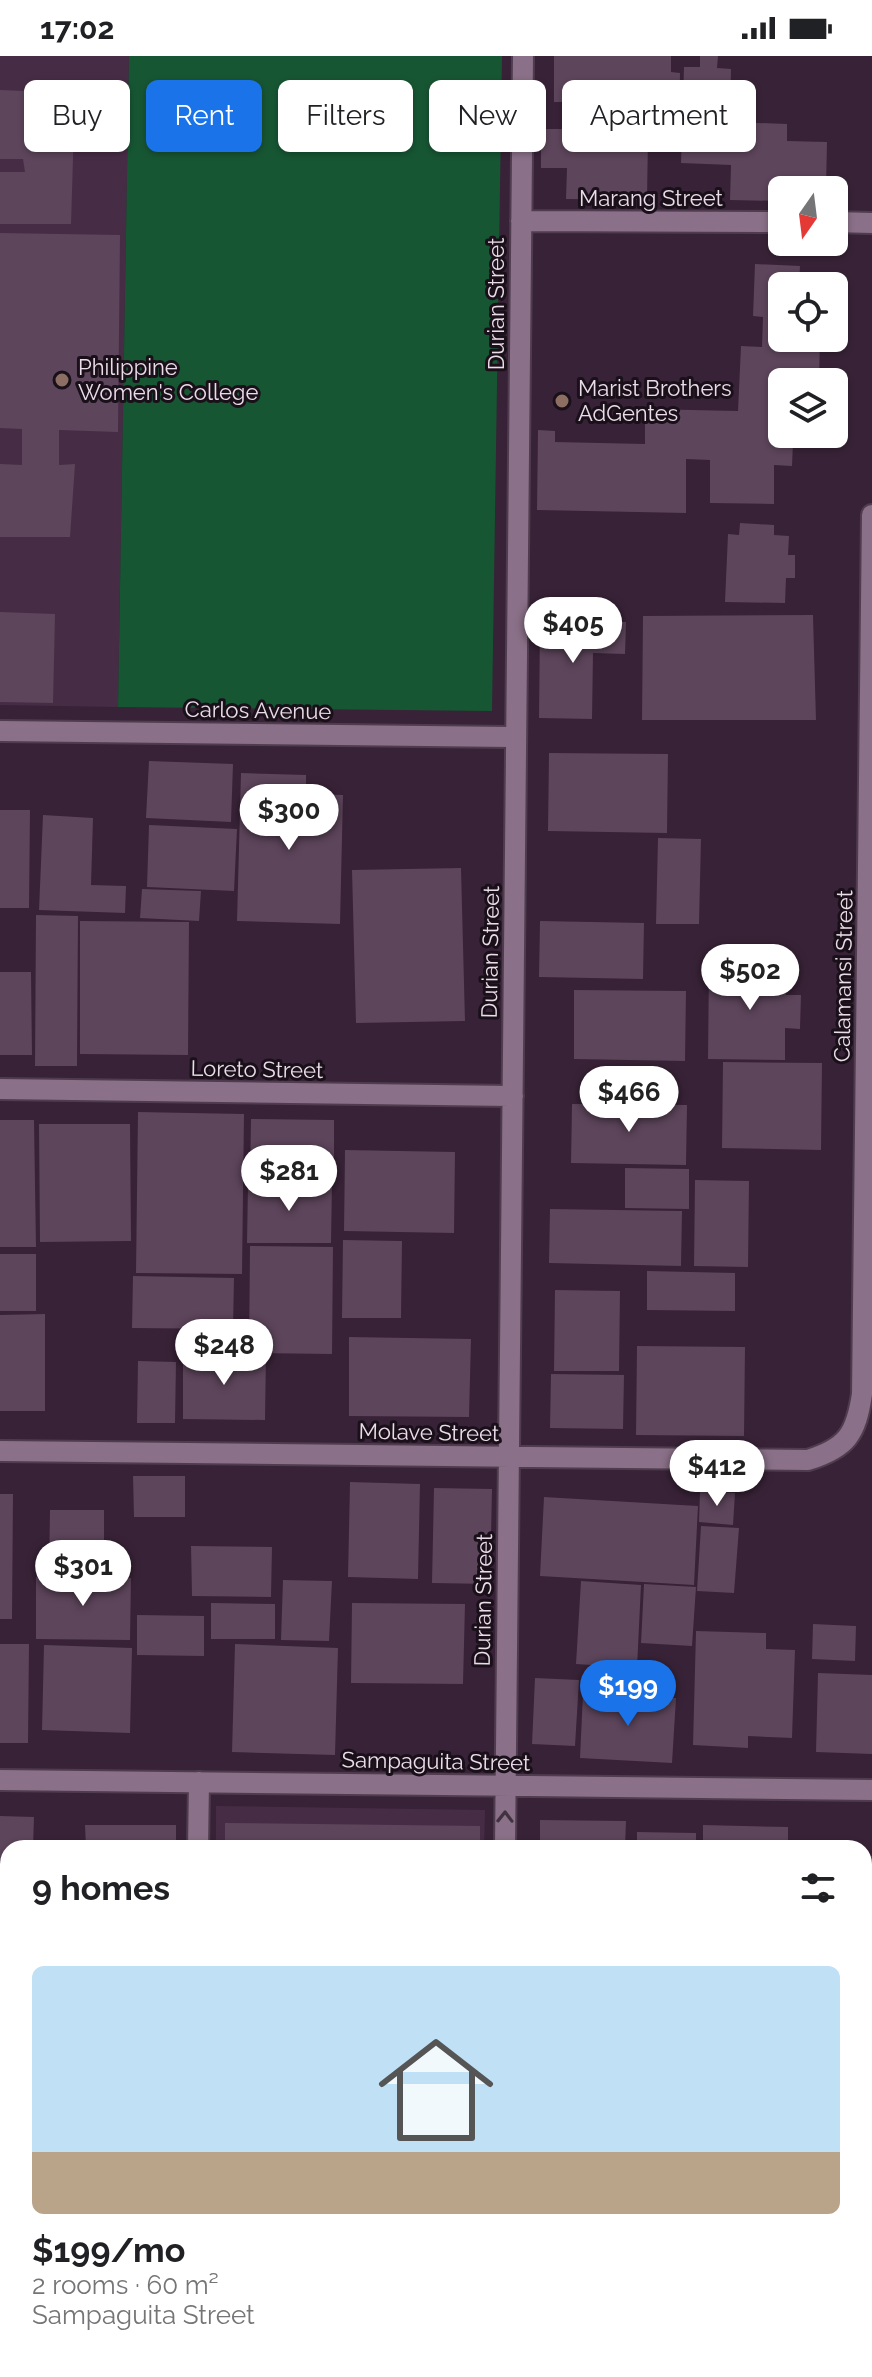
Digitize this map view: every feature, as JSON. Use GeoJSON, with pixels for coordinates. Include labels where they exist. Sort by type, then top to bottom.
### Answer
{"type":"FeatureCollection","features":[{"type":"Feature","properties":{"kind":"street","name":"Durian Street"},"geometry":{"type":"LineString","coordinates":[[505,1840],[523,56]]}},
{"type":"Feature","properties":{"kind":"street","name":"Marang Street"},"geometry":{"type":"LineString","coordinates":[[521,221],[768,222]]}},
{"type":"Feature","properties":{"kind":"street"},"geometry":{"type":"LineString","coordinates":[[848,222],[872,223]]}},
{"type":"Feature","properties":{"kind":"street","name":"Calamansi Street"},"geometry":{"type":"LineString","coordinates":[[850,1436],[862,1394],[872,515]]}},
{"type":"Feature","properties":{"kind":"street","name":"Carlos Avenue"},"geometry":{"type":"LineString","coordinates":[[0,731],[516,737]]}},
{"type":"Feature","properties":{"kind":"street","name":"Loreto Street"},"geometry":{"type":"LineString","coordinates":[[0,1089],[513,1096]]}},
{"type":"Feature","properties":{"kind":"street","name":"Molave Street"},"geometry":{"type":"LineString","coordinates":[[0,1451],[808,1460],[834,1452],[850,1436]]}},
{"type":"Feature","properties":{"kind":"street","name":"Sampaguita Street"},"geometry":{"type":"LineString","coordinates":[[0,1780],[872,1790]]}},
{"type":"Feature","properties":{"kind":"street"},"geometry":{"type":"LineString","coordinates":[[198,1840],[199,1782]]}},
{"type":"Feature","properties":{"kind":"shaded area","name":"Philippine Women's College"},"geometry":{"type":"Polygon","coordinates":[[[0,56],[129,56],[129,80],[24,80],[24,152],[127,152],[118,707],[0,705],[0,56]]]}},
{"type":"Feature","properties":{"kind":"shaded area"},"geometry":{"type":"Polygon","coordinates":[[[216,1806],[485,1810],[484,1840],[216,1840],[216,1806]]]}},
{"type":"Feature","properties":{"kind":"green space"},"geometry":{"type":"Polygon","coordinates":[[[129,56],[502,56],[502,80],[429,80],[429,152],[501,152],[492,711],[118,707],[127,152],[130,152],[129,56]]]}},
{"type":"Feature","properties":{"kind":"building"},"geometry":{"type":"Polygon","coordinates":[[[554,56],[671,56],[671,72],[680,73],[680,80],[562,80],[562,102],[554,102],[554,56]]]}},
{"type":"Feature","properties":{"kind":"building"},"geometry":{"type":"Polygon","coordinates":[[[700,56],[718,56],[717,68],[731,69],[731,80],[684,80],[684,67],[700,67],[700,56]]]}},
{"type":"Feature","properties":{"kind":"building"},"geometry":{"type":"Polygon","coordinates":[[[0,90],[24,91],[24,152],[73,152],[71,224],[0,224],[0,172],[25,172],[23,159],[0,159],[0,90]]]}},
{"type":"Feature","properties":{"kind":"building"},"geometry":{"type":"Polygon","coordinates":[[[756,123],[787,124],[787,141],[827,142],[826,176],[768,176],[768,201],[730,200],[731,165],[681,163],[681,152],[756,152],[756,123]]]}},
{"type":"Feature","properties":{"kind":"building"},"geometry":{"type":"Polygon","coordinates":[[[546,129],[562,129],[562,152],[648,152],[647,200],[566,199],[567,168],[541,168],[541,152],[546,152],[546,129]]]}},
{"type":"Feature","properties":{"kind":"building"},"geometry":{"type":"Polygon","coordinates":[[[0,233],[120,235],[118,432],[59,430],[59,465],[75,464],[70,537],[0,537],[0,464],[22,465],[22,429],[0,428],[0,233]]]}},
{"type":"Feature","properties":{"kind":"building"},"geometry":{"type":"Polygon","coordinates":[[[755,264],[800,266],[800,272],[768,272],[768,352],[820,352],[819,368],[768,368],[768,448],[793,448],[792,466],[774,465],[774,504],[710,503],[710,460],[686,459],[686,513],[537,510],[538,430],[555,431],[555,442],[645,444],[645,409],[738,411],[741,346],[762,347],[763,317],[753,316],[755,264]]]}},
{"type":"Feature","properties":{"kind":"building"},"geometry":{"type":"Polygon","coordinates":[[[740,523],[774,525],[774,535],[789,536],[788,555],[795,555],[795,578],[786,578],[785,603],[725,602],[728,534],[739,535],[740,523]]]}},
{"type":"Feature","properties":{"kind":"building"},"geometry":{"type":"Polygon","coordinates":[[[0,612],[55,614],[53,703],[0,702],[0,612]]]}},
{"type":"Feature","properties":{"kind":"building"},"geometry":{"type":"Polygon","coordinates":[[[813,615],[816,720],[642,720],[643,616],[813,615]]]}},
{"type":"Feature","properties":{"kind":"building"},"geometry":{"type":"Polygon","coordinates":[[[540,621],[626,622],[625,654],[593,653],[592,719],[539,718],[540,621]]]}},
{"type":"Feature","properties":{"kind":"building"},"geometry":{"type":"Polygon","coordinates":[[[549,753],[668,754],[667,833],[548,831],[549,753]]]}},
{"type":"Feature","properties":{"kind":"building"},"geometry":{"type":"Polygon","coordinates":[[[149,761],[233,764],[231,822],[146,818],[149,761]]]}},
{"type":"Feature","properties":{"kind":"building"},"geometry":{"type":"Polygon","coordinates":[[[241,773],[306,775],[306,794],[343,795],[340,924],[237,921],[241,773]]]}},
{"type":"Feature","properties":{"kind":"building"},"geometry":{"type":"Polygon","coordinates":[[[0,810],[30,810],[29,908],[0,908],[0,810]]]}},
{"type":"Feature","properties":{"kind":"building"},"geometry":{"type":"Polygon","coordinates":[[[43,815],[93,818],[91,885],[126,886],[125,913],[39,910],[43,815]]]}},
{"type":"Feature","properties":{"kind":"building"},"geometry":{"type":"Polygon","coordinates":[[[149,825],[237,829],[234,891],[147,887],[149,825]]]}},
{"type":"Feature","properties":{"kind":"building"},"geometry":{"type":"Polygon","coordinates":[[[658,838],[701,839],[699,924],[656,924],[658,838]]]}},
{"type":"Feature","properties":{"kind":"building"},"geometry":{"type":"Polygon","coordinates":[[[461,868],[465,1021],[356,1023],[352,870],[461,868]]]}},
{"type":"Feature","properties":{"kind":"building"},"geometry":{"type":"Polygon","coordinates":[[[142,889],[201,891],[199,921],[140,918],[142,889]]]}},
{"type":"Feature","properties":{"kind":"building"},"geometry":{"type":"Polygon","coordinates":[[[36,915],[78,916],[77,1066],[35,1066],[36,915]]]}},
{"type":"Feature","properties":{"kind":"building"},"geometry":{"type":"Polygon","coordinates":[[[80,921],[189,922],[188,1055],[80,1054],[80,921]]]}},
{"type":"Feature","properties":{"kind":"building"},"geometry":{"type":"Polygon","coordinates":[[[540,921],[644,923],[643,979],[539,977],[540,921]]]}},
{"type":"Feature","properties":{"kind":"building"},"geometry":{"type":"Polygon","coordinates":[[[709,964],[786,965],[786,995],[801,995],[800,1029],[785,1028],[785,1060],[708,1059],[709,964]]]}},
{"type":"Feature","properties":{"kind":"building"},"geometry":{"type":"Polygon","coordinates":[[[0,972],[31,972],[32,1055],[0,1055],[0,972]]]}},
{"type":"Feature","properties":{"kind":"building"},"geometry":{"type":"Polygon","coordinates":[[[574,990],[686,991],[685,1061],[574,1059],[574,990]]]}},
{"type":"Feature","properties":{"kind":"building"},"geometry":{"type":"Polygon","coordinates":[[[723,1062],[822,1063],[821,1150],[722,1148],[723,1062]]]}},
{"type":"Feature","properties":{"kind":"building"},"geometry":{"type":"Polygon","coordinates":[[[572,1104],[687,1105],[686,1165],[571,1163],[572,1104]]]}},
{"type":"Feature","properties":{"kind":"building"},"geometry":{"type":"Polygon","coordinates":[[[138,1112],[244,1114],[242,1274],[136,1273],[138,1112]]]}},
{"type":"Feature","properties":{"kind":"building"},"geometry":{"type":"Polygon","coordinates":[[[251,1119],[334,1120],[334,1181],[250,1180],[251,1119]]]}},
{"type":"Feature","properties":{"kind":"building"},"geometry":{"type":"Polygon","coordinates":[[[0,1120],[34,1120],[36,1247],[0,1247],[0,1120]]]}},
{"type":"Feature","properties":{"kind":"building"},"geometry":{"type":"Polygon","coordinates":[[[39,1124],[130,1124],[131,1241],[40,1242],[39,1124]]]}},
{"type":"Feature","properties":{"kind":"building"},"geometry":{"type":"Polygon","coordinates":[[[345,1150],[455,1152],[454,1233],[344,1231],[345,1150]]]}},
{"type":"Feature","properties":{"kind":"building"},"geometry":{"type":"Polygon","coordinates":[[[625,1168],[689,1169],[689,1209],[625,1208],[625,1168]]]}},
{"type":"Feature","properties":{"kind":"building"},"geometry":{"type":"Polygon","coordinates":[[[695,1180],[749,1181],[748,1267],[694,1266],[695,1180]]]}},
{"type":"Feature","properties":{"kind":"building"},"geometry":{"type":"Polygon","coordinates":[[[248,1183],[332,1184],[331,1243],[247,1243],[248,1183]]]}},
{"type":"Feature","properties":{"kind":"building"},"geometry":{"type":"Polygon","coordinates":[[[550,1209],[682,1211],[681,1266],[549,1263],[550,1209]]]}},
{"type":"Feature","properties":{"kind":"building"},"geometry":{"type":"Polygon","coordinates":[[[343,1240],[402,1241],[401,1318],[342,1318],[343,1240]]]}},
{"type":"Feature","properties":{"kind":"building"},"geometry":{"type":"Polygon","coordinates":[[[250,1246],[333,1247],[332,1354],[249,1353],[250,1246]]]}},
{"type":"Feature","properties":{"kind":"building"},"geometry":{"type":"Polygon","coordinates":[[[0,1254],[36,1254],[36,1311],[0,1311],[0,1254]]]}},
{"type":"Feature","properties":{"kind":"building"},"geometry":{"type":"Polygon","coordinates":[[[647,1271],[735,1273],[735,1311],[647,1310],[647,1271]]]}},
{"type":"Feature","properties":{"kind":"building"},"geometry":{"type":"Polygon","coordinates":[[[133,1276],[234,1278],[233,1329],[132,1328],[133,1276]]]}},
{"type":"Feature","properties":{"kind":"building"},"geometry":{"type":"Polygon","coordinates":[[[555,1290],[620,1291],[619,1371],[554,1371],[555,1290]]]}},
{"type":"Feature","properties":{"kind":"building"},"geometry":{"type":"Polygon","coordinates":[[[45,1314],[45,1411],[0,1411],[0,1315],[45,1314]]]}},
{"type":"Feature","properties":{"kind":"building"},"geometry":{"type":"Polygon","coordinates":[[[349,1337],[471,1339],[469,1417],[349,1416],[349,1337]]]}},
{"type":"Feature","properties":{"kind":"building"},"geometry":{"type":"Polygon","coordinates":[[[637,1346],[745,1347],[744,1436],[636,1435],[637,1346]]]}},
{"type":"Feature","properties":{"kind":"building"},"geometry":{"type":"Polygon","coordinates":[[[183,1354],[266,1355],[265,1420],[183,1419],[183,1354]]]}},
{"type":"Feature","properties":{"kind":"building"},"geometry":{"type":"Polygon","coordinates":[[[138,1361],[176,1362],[175,1423],[137,1423],[138,1361]]]}},
{"type":"Feature","properties":{"kind":"building"},"geometry":{"type":"Polygon","coordinates":[[[551,1374],[624,1375],[623,1429],[550,1428],[551,1374]]]}},
{"type":"Feature","properties":{"kind":"building"},"geometry":{"type":"Polygon","coordinates":[[[133,1476],[185,1476],[185,1517],[134,1517],[133,1476]]]}},
{"type":"Feature","properties":{"kind":"building"},"geometry":{"type":"Polygon","coordinates":[[[350,1482],[420,1484],[418,1579],[348,1577],[350,1482]]]}},
{"type":"Feature","properties":{"kind":"building"},"geometry":{"type":"Polygon","coordinates":[[[434,1488],[492,1489],[490,1584],[432,1583],[434,1488]]]}},
{"type":"Feature","properties":{"kind":"building"},"geometry":{"type":"Polygon","coordinates":[[[700,1491],[735,1493],[733,1525],[699,1522],[700,1491]]]}},
{"type":"Feature","properties":{"kind":"building"},"geometry":{"type":"Polygon","coordinates":[[[0,1494],[13,1494],[12,1619],[0,1619],[0,1494]]]}},
{"type":"Feature","properties":{"kind":"building"},"geometry":{"type":"Polygon","coordinates":[[[544,1497],[698,1506],[694,1585],[540,1576],[544,1497]]]}},
{"type":"Feature","properties":{"kind":"building"},"geometry":{"type":"Polygon","coordinates":[[[50,1510],[104,1510],[104,1571],[49,1571],[50,1510]]]}},
{"type":"Feature","properties":{"kind":"building"},"geometry":{"type":"Polygon","coordinates":[[[701,1526],[739,1528],[734,1593],[697,1591],[701,1526]]]}},
{"type":"Feature","properties":{"kind":"building"},"geometry":{"type":"Polygon","coordinates":[[[191,1546],[272,1547],[271,1597],[192,1596],[191,1546]]]}},
{"type":"Feature","properties":{"kind":"building"},"geometry":{"type":"Polygon","coordinates":[[[36,1577],[131,1578],[130,1640],[36,1639],[36,1577]]]}},
{"type":"Feature","properties":{"kind":"building"},"geometry":{"type":"Polygon","coordinates":[[[283,1580],[332,1581],[329,1641],[281,1640],[283,1580]]]}},
{"type":"Feature","properties":{"kind":"building"},"geometry":{"type":"Polygon","coordinates":[[[581,1581],[641,1585],[637,1668],[576,1664],[581,1581]]]}},
{"type":"Feature","properties":{"kind":"building"},"geometry":{"type":"Polygon","coordinates":[[[644,1584],[696,1587],[692,1646],[641,1643],[644,1584]]]}},
{"type":"Feature","properties":{"kind":"building"},"geometry":{"type":"Polygon","coordinates":[[[211,1603],[275,1604],[275,1639],[211,1639],[211,1603]]]}},
{"type":"Feature","properties":{"kind":"building"},"geometry":{"type":"Polygon","coordinates":[[[352,1603],[465,1604],[463,1684],[351,1683],[352,1603]]]}},
{"type":"Feature","properties":{"kind":"building"},"geometry":{"type":"Polygon","coordinates":[[[137,1615],[204,1616],[204,1656],[137,1655],[137,1615]]]}},
{"type":"Feature","properties":{"kind":"building"},"geometry":{"type":"Polygon","coordinates":[[[813,1624],[856,1626],[855,1661],[812,1659],[813,1624]]]}},
{"type":"Feature","properties":{"kind":"building"},"geometry":{"type":"Polygon","coordinates":[[[696,1631],[766,1633],[766,1649],[795,1650],[792,1738],[748,1736],[748,1748],[693,1745],[696,1631]]]}},
{"type":"Feature","properties":{"kind":"building"},"geometry":{"type":"Polygon","coordinates":[[[0,1644],[29,1644],[28,1743],[0,1743],[0,1644]]]}},
{"type":"Feature","properties":{"kind":"building"},"geometry":{"type":"Polygon","coordinates":[[[235,1644],[338,1648],[335,1755],[232,1752],[235,1644]]]}},
{"type":"Feature","properties":{"kind":"building"},"geometry":{"type":"Polygon","coordinates":[[[44,1645],[132,1648],[130,1733],[42,1730],[44,1645]]]}},
{"type":"Feature","properties":{"kind":"building"},"geometry":{"type":"Polygon","coordinates":[[[818,1673],[872,1675],[872,1754],[816,1752],[818,1673]]]}},
{"type":"Feature","properties":{"kind":"building"},"geometry":{"type":"Polygon","coordinates":[[[535,1678],[579,1680],[575,1746],[532,1744],[535,1678]]]}},
{"type":"Feature","properties":{"kind":"building"},"geometry":{"type":"Polygon","coordinates":[[[583,1693],[676,1698],[672,1763],[580,1758],[583,1693]]]}},
{"type":"Feature","properties":{"kind":"building"},"geometry":{"type":"Polygon","coordinates":[[[0,1816],[34,1817],[33,1840],[0,1840],[0,1816]]]}},
{"type":"Feature","properties":{"kind":"building"},"geometry":{"type":"Polygon","coordinates":[[[540,1820],[626,1821],[625,1840],[540,1840],[540,1820]]]}},
{"type":"Feature","properties":{"kind":"building"},"geometry":{"type":"Polygon","coordinates":[[[225,1823],[480,1826],[480,1840],[225,1840],[225,1823]]]}},
{"type":"Feature","properties":{"kind":"building"},"geometry":{"type":"Polygon","coordinates":[[[85,1825],[176,1825],[176,1840],[86,1840],[85,1825]]]}},
{"type":"Feature","properties":{"kind":"building"},"geometry":{"type":"Polygon","coordinates":[[[703,1825],[788,1827],[788,1840],[703,1840],[703,1825]]]}},
{"type":"Feature","properties":{"kind":"building"},"geometry":{"type":"Polygon","coordinates":[[[637,1832],[696,1833],[696,1840],[637,1840],[637,1832]]]}},
{"type":"Feature","properties":{"kind":"place","name":"Philippine Women's College"},"geometry":{"type":"Point","coordinates":[62,380]}},
{"type":"Feature","properties":{"kind":"place","name":"Marist Brothers AdGentes"},"geometry":{"type":"Point","coordinates":[562,401]}}]}
